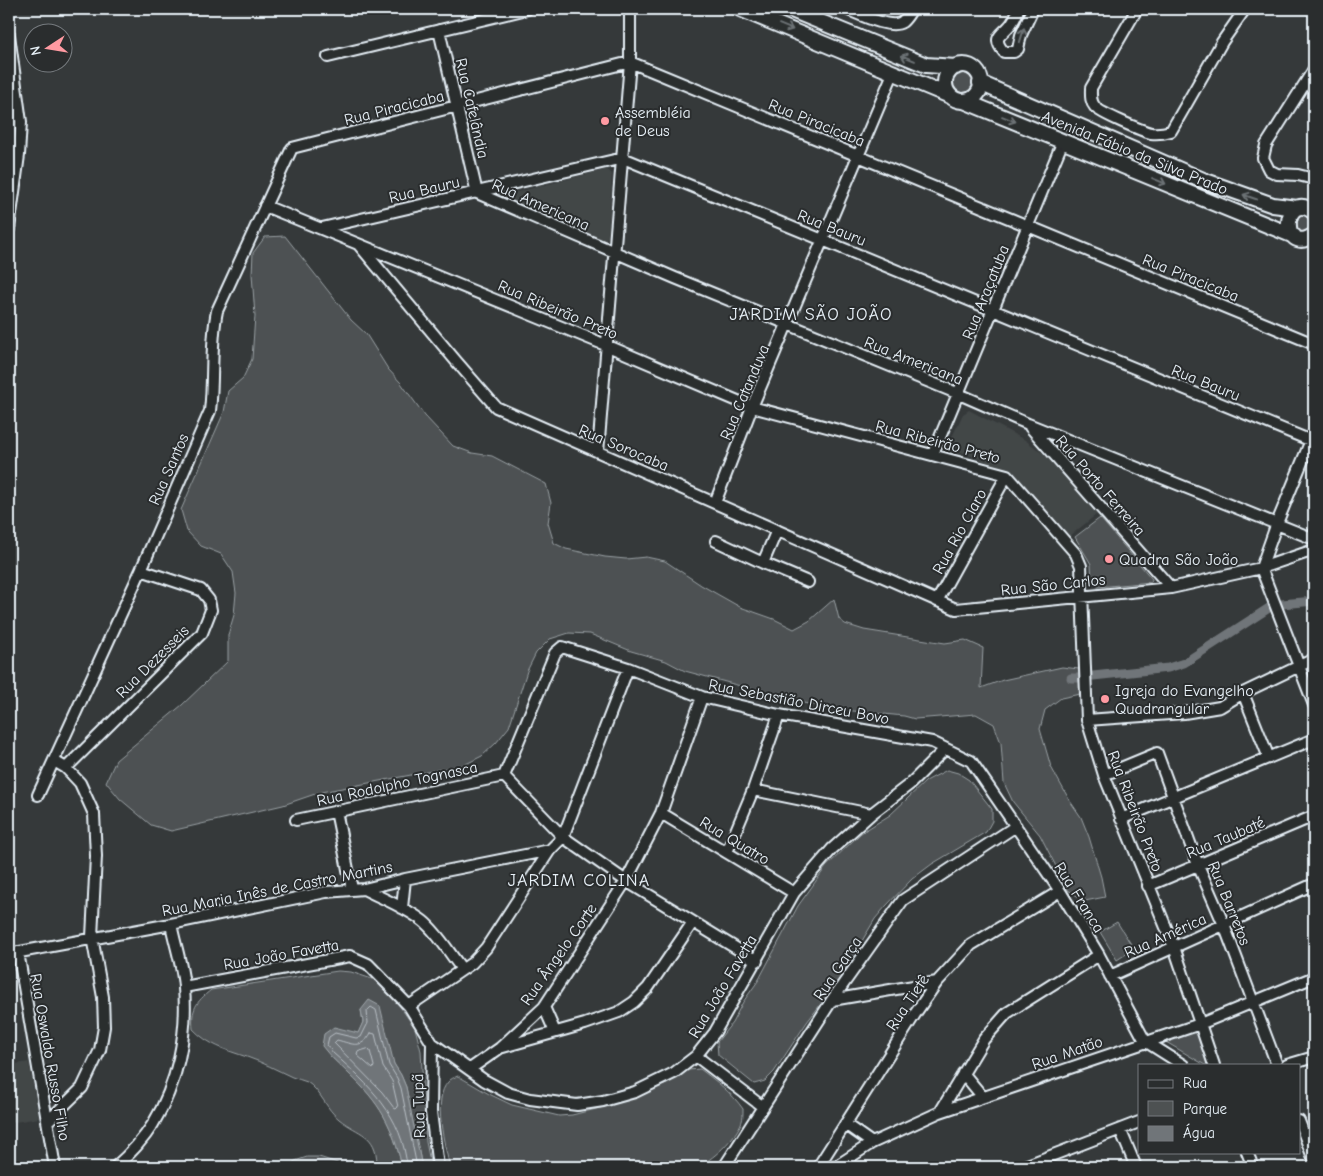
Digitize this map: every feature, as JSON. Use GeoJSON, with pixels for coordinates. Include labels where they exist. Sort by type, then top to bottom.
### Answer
{"type":"FeatureCollection","features":[{"type":"Feature","properties":{"kind":"main road"},"geometry":{"type":"LineString","coordinates":[[740,9],[894,72],[956,100],[964,101],[974,97],[980,88],[976,72],[972,68],[926,65],[789,9]]}},
{"type":"Feature","properties":{"kind":"main road"},"geometry":{"type":"LineString","coordinates":[[950,96],[946,89],[945,80],[951,70],[956,67]]}},
{"type":"Feature","properties":{"kind":"main road","name":"Avenida Fábio da Silva Prado"},"geometry":{"type":"LineString","coordinates":[[980,83],[1098,136],[1203,180],[1273,205],[1307,208],[1314,212]]}},
{"type":"Feature","properties":{"kind":"main road","name":"Avenida Fábio da Silva Prado"},"geometry":{"type":"LineString","coordinates":[[964,101],[1307,239]]}},
{"type":"Feature","properties":{"kind":"main road"},"geometry":{"type":"LineString","coordinates":[[1298,208],[1293,211],[1288,219],[1289,229],[1307,239]]}},
{"type":"Feature","properties":{"kind":"street"},"geometry":{"type":"LineString","coordinates":[[328,58],[527,9]]}},
{"type":"Feature","properties":{"kind":"street"},"geometry":{"type":"LineString","coordinates":[[598,452],[630,62],[630,9]]}},
{"type":"Feature","properties":{"kind":"street"},"geometry":{"type":"LineString","coordinates":[[846,9],[883,23],[896,24],[903,21],[912,9]]}},
{"type":"Feature","properties":{"kind":"street"},"geometry":{"type":"LineString","coordinates":[[1018,9],[1014,21],[1000,36],[998,41],[998,45],[1004,52],[1014,52],[1018,49],[1021,35],[1033,9]]}},
{"type":"Feature","properties":{"kind":"street"},"geometry":{"type":"LineString","coordinates":[[1137,9],[1092,88],[1091,101],[1096,108],[1108,115],[1151,133],[1161,134],[1170,131],[1222,42],[1245,9]]}},
{"type":"Feature","properties":{"kind":"street","name":"Rua Cafelândia"},"geometry":{"type":"LineString","coordinates":[[440,30],[477,193]]}},
{"type":"Feature","properties":{"kind":"street"},"geometry":{"type":"LineString","coordinates":[[9,35],[12,71],[21,122],[19,155],[9,229]]}},
{"type":"Feature","properties":{"kind":"street","name":"Rua Piracicaba"},"geometry":{"type":"LineString","coordinates":[[292,148],[630,62],[1314,344]]}},
{"type":"Feature","properties":{"kind":"street"},"geometry":{"type":"LineString","coordinates":[[1314,68],[1266,144],[1263,158],[1269,170],[1277,174],[1298,175],[1314,179]]}},
{"type":"Feature","properties":{"kind":"street","name":"Rua Catanduva"},"geometry":{"type":"LineString","coordinates":[[715,503],[752,408],[894,72]]}},
{"type":"Feature","properties":{"kind":"street","name":"Rua Araçatuba"},"geometry":{"type":"LineString","coordinates":[[933,454],[1064,141]]}},
{"type":"Feature","properties":{"kind":"street","name":"Rua Santos"},"geometry":{"type":"LineString","coordinates":[[38,795],[141,570],[210,411],[213,388],[214,327],[217,311],[292,148]]}},
{"type":"Feature","properties":{"kind":"street","name":"Rua Bauru"},"geometry":{"type":"LineString","coordinates":[[322,228],[623,158],[1313,439]]}},
{"type":"Feature","properties":{"kind":"street","name":"Rua Americana"},"geometry":{"type":"LineString","coordinates":[[477,193],[613,253],[1028,424],[1314,539]]}},
{"type":"Feature","properties":{"kind":"street","name":"Rua Ribeirão Preto"},"geometry":{"type":"LineString","coordinates":[[265,206],[608,346],[752,408],[933,454],[1007,475],[1076,554],[1081,566],[1084,596],[1087,720],[1104,775],[1174,947],[1214,1064]]}},
{"type":"Feature","properties":{"kind":"street","name":"Rua Sorocaba"},"geometry":{"type":"LineString","coordinates":[[358,243],[496,407],[937,601]]}},
{"type":"Feature","properties":{"kind":"street","name":"Rua Porto Ferreira"},"geometry":{"type":"LineString","coordinates":[[1028,424],[1171,588]]}},
{"type":"Feature","properties":{"kind":"street"},"geometry":{"type":"LineString","coordinates":[[1313,439],[1277,523],[1261,568],[1314,705]]}},
{"type":"Feature","properties":{"kind":"street","name":"Rua Rio Claro"},"geometry":{"type":"LineString","coordinates":[[937,601],[1007,475]]}},
{"type":"Feature","properties":{"kind":"street"},"geometry":{"type":"LineString","coordinates":[[763,563],[777,530]]}},
{"type":"Feature","properties":{"kind":"street"},"geometry":{"type":"LineString","coordinates":[[716,541],[808,582]]}},
{"type":"Feature","properties":{"kind":"street","name":"Rua São Carlos"},"geometry":{"type":"LineString","coordinates":[[937,601],[956,608],[1171,588],[1261,568],[1314,550]]}},
{"type":"Feature","properties":{"kind":"street","name":"Rua Dezesseis"},"geometry":{"type":"LineString","coordinates":[[66,768],[202,633],[208,621],[211,610],[208,600],[201,590],[141,570]]}},
{"type":"Feature","properties":{"kind":"street","name":"Rua Sebastião Dirceu Bovo"},"geometry":{"type":"LineString","coordinates":[[504,776],[555,653],[562,647],[628,668],[702,697],[779,715],[932,742],[945,749]]}},
{"type":"Feature","properties":{"kind":"street"},"geometry":{"type":"LineString","coordinates":[[1087,720],[1184,713],[1220,707],[1243,693],[1314,659]]}},
{"type":"Feature","properties":{"kind":"street"},"geometry":{"type":"LineString","coordinates":[[409,1006],[472,963],[486,948],[550,850],[563,837],[628,668]]}},
{"type":"Feature","properties":{"kind":"street"},"geometry":{"type":"LineString","coordinates":[[1243,693],[1269,758]]}},
{"type":"Feature","properties":{"kind":"street","name":"Rua Ângelo Corte"},"geometry":{"type":"LineString","coordinates":[[470,1069],[500,1048],[544,1006],[626,881],[661,813],[702,697]]}},
{"type":"Feature","properties":{"kind":"street"},"geometry":{"type":"LineString","coordinates":[[727,852],[753,790],[779,715]]}},
{"type":"Feature","properties":{"kind":"street"},"geometry":{"type":"LineString","coordinates":[[1121,819],[1314,739]]}},
{"type":"Feature","properties":{"kind":"street","name":"Rua João Favetta"},"geometry":{"type":"LineString","coordinates":[[184,987],[350,956],[368,964],[409,1006],[432,1043],[484,1080],[508,1093],[530,1099],[577,1105],[603,1101],[635,1092],[674,1073],[696,1056],[715,1032],[794,893],[832,849],[910,784],[945,749]]}},
{"type":"Feature","properties":{"kind":"street","name":"Rua Franca"},"geometry":{"type":"LineString","coordinates":[[945,749],[972,762],[1016,826],[1060,891],[1099,955],[1145,1042]]}},
{"type":"Feature","properties":{"kind":"street","name":"Rua Barretos"},"geometry":{"type":"LineString","coordinates":[[1104,775],[1157,753],[1198,865],[1224,925],[1278,1064]]}},
{"type":"Feature","properties":{"kind":"street"},"geometry":{"type":"LineString","coordinates":[[48,1121],[82,1088],[100,1050],[104,1027],[103,997],[92,938],[96,856],[94,814],[80,783],[66,768],[54,761]]}},
{"type":"Feature","properties":{"kind":"street"},"geometry":{"type":"LineString","coordinates":[[504,776],[563,837],[626,881],[757,961]]}},
{"type":"Feature","properties":{"kind":"street","name":"Rua Rodolpho Tognasca"},"geometry":{"type":"LineString","coordinates":[[296,820],[504,776]]}},
{"type":"Feature","properties":{"kind":"street"},"geometry":{"type":"LineString","coordinates":[[753,790],[872,814]]}},
{"type":"Feature","properties":{"kind":"street"},"geometry":{"type":"LineString","coordinates":[[336,811],[352,889]]}},
{"type":"Feature","properties":{"kind":"street","name":"Rua Quatro"},"geometry":{"type":"LineString","coordinates":[[661,813],[794,893]]}},
{"type":"Feature","properties":{"kind":"street","name":"Rua Taubaté"},"geometry":{"type":"LineString","coordinates":[[1148,886],[1314,816]]}},
{"type":"Feature","properties":{"kind":"street","name":"Rua Garça"},"geometry":{"type":"LineString","coordinates":[[724,1167],[832,1000],[903,900],[1016,826]]}},
{"type":"Feature","properties":{"kind":"street","name":"Rua Maria Inês de Castro Martins"},"geometry":{"type":"LineString","coordinates":[[13,953],[170,924],[326,892],[352,889],[364,890],[404,879],[550,850]]}},
{"type":"Feature","properties":{"kind":"street"},"geometry":{"type":"LineString","coordinates":[[402,908],[404,879]]}},
{"type":"Feature","properties":{"kind":"street","name":"Rua América"},"geometry":{"type":"LineString","coordinates":[[1110,976],[1314,884]]}},
{"type":"Feature","properties":{"kind":"street"},"geometry":{"type":"LineString","coordinates":[[364,890],[402,908],[423,921],[439,937],[462,969]]}},
{"type":"Feature","properties":{"kind":"street","name":"Rua Tietê"},"geometry":{"type":"LineString","coordinates":[[818,1167],[937,982],[971,945],[1060,891]]}},
{"type":"Feature","properties":{"kind":"street"},"geometry":{"type":"LineString","coordinates":[[500,1048],[585,1024],[619,1012],[634,1002],[648,988],[693,922]]}},
{"type":"Feature","properties":{"kind":"street"},"geometry":{"type":"LineString","coordinates":[[115,1167],[128,1156],[152,1124],[172,1085],[181,1047],[184,1022],[184,987],[170,924]]}},
{"type":"Feature","properties":{"kind":"street","name":"Rua Oswaldo Russo Filho"},"geometry":{"type":"LineString","coordinates":[[13,953],[48,1121],[55,1167]]}},
{"type":"Feature","properties":{"kind":"street"},"geometry":{"type":"LineString","coordinates":[[940,1112],[984,1039],[1007,1013],[1099,955]]}},
{"type":"Feature","properties":{"kind":"street","name":"Rua Matão"},"geometry":{"type":"LineString","coordinates":[[835,1167],[872,1143],[940,1112],[982,1096],[1200,1024],[1314,977]]}},
{"type":"Feature","properties":{"kind":"street"},"geometry":{"type":"LineString","coordinates":[[832,1000],[937,982]]}},
{"type":"Feature","properties":{"kind":"street"},"geometry":{"type":"LineString","coordinates":[[544,1006],[555,1032]]}},
{"type":"Feature","properties":{"kind":"street"},"geometry":{"type":"LineString","coordinates":[[1145,1042],[1182,1064]]}},
{"type":"Feature","properties":{"kind":"street","name":"Rua Tupã"},"geometry":{"type":"LineString","coordinates":[[432,1043],[431,1112],[438,1167]]}},
{"type":"Feature","properties":{"kind":"street"},"geometry":{"type":"LineString","coordinates":[[696,1056],[763,1107]]}},
{"type":"Feature","properties":{"kind":"street"},"geometry":{"type":"LineString","coordinates":[[1290,1064],[1314,1057]]}},
{"type":"Feature","properties":{"kind":"street"},"geometry":{"type":"LineString","coordinates":[[963,1073],[982,1096]]}},
{"type":"Feature","properties":{"kind":"street"},"geometry":{"type":"LineString","coordinates":[[1023,1167],[1138,1122]]}},
{"type":"Feature","properties":{"kind":"street"},"geometry":{"type":"LineString","coordinates":[[845,1124],[872,1143]]}},
{"type":"Feature","properties":{"kind":"street"},"geometry":{"type":"LineString","coordinates":[[1300,1124],[1314,1160]]}},
{"type":"Feature","properties":{"kind":"street"},"geometry":{"type":"LineString","coordinates":[[1120,1129],[1136,1167]]}},
{"type":"Feature","properties":{"kind":"street"},"geometry":{"type":"LineString","coordinates":[[1248,1154],[1253,1167]]}},
{"type":"Feature","properties":{"kind":"shaded area"},"geometry":{"type":"Polygon","coordinates":[[[607,169],[612,174],[609,237],[604,240],[509,199],[509,194],[607,169]]]}},
{"type":"Feature","properties":{"kind":"shaded area"},"geometry":{"type":"Polygon","coordinates":[[[969,410],[1025,440],[1044,454],[1097,514],[1070,536],[1011,471],[950,448],[949,443],[963,414],[969,410]]]}},
{"type":"Feature","properties":{"kind":"shaded area"},"geometry":{"type":"Polygon","coordinates":[[[29,1062],[39,1118],[9,1123],[9,1065],[29,1062]]]}},
{"type":"Feature","properties":{"kind":"green space"},"geometry":{"type":"Polygon","coordinates":[[[958,71],[968,71],[975,78],[975,88],[968,95],[958,95],[951,88],[951,78],[958,71]]]}},
{"type":"Feature","properties":{"kind":"green space"},"geometry":{"type":"Polygon","coordinates":[[[1297,213],[1314,217],[1314,230],[1302,236],[1291,222],[1297,213]]]}},
{"type":"Feature","properties":{"kind":"green space"},"geometry":{"type":"Polygon","coordinates":[[[285,236],[351,320],[366,334],[388,369],[401,383],[425,416],[453,446],[472,453],[492,456],[546,484],[551,503],[548,523],[554,543],[566,549],[605,557],[626,559],[646,557],[665,561],[701,585],[740,607],[774,619],[794,629],[809,621],[834,599],[839,619],[845,624],[864,630],[945,643],[965,640],[983,648],[981,688],[1003,680],[1062,667],[1079,669],[1080,694],[1061,698],[1045,710],[1040,729],[1051,767],[1081,817],[1089,837],[1105,897],[1085,901],[1068,890],[1040,835],[1013,802],[1004,783],[1001,743],[994,724],[976,714],[915,719],[803,703],[685,671],[666,661],[631,651],[590,634],[569,633],[550,639],[536,653],[527,671],[509,727],[482,756],[464,765],[321,792],[283,805],[171,831],[151,825],[120,799],[106,782],[116,760],[182,705],[228,661],[228,635],[234,615],[236,593],[233,572],[221,554],[201,546],[187,531],[181,510],[224,412],[228,391],[243,378],[252,359],[255,316],[252,274],[253,253],[265,237],[285,236]]]}},
{"type":"Feature","properties":{"kind":"green space"},"geometry":{"type":"Polygon","coordinates":[[[1100,518],[1152,579],[1151,582],[1098,587],[1092,583],[1091,564],[1075,537],[1100,518]]]}},
{"type":"Feature","properties":{"kind":"green space"},"geometry":{"type":"Polygon","coordinates":[[[947,770],[958,773],[969,780],[992,809],[992,821],[986,832],[932,864],[912,879],[886,906],[875,919],[837,983],[807,1022],[774,1072],[765,1081],[754,1084],[718,1055],[717,1042],[732,1023],[743,1002],[758,981],[798,906],[826,867],[861,833],[890,815],[926,781],[947,770]]]}},
{"type":"Feature","properties":{"kind":"green space"},"geometry":{"type":"Polygon","coordinates":[[[1117,922],[1134,949],[1117,960],[1100,932],[1117,922]]]}},
{"type":"Feature","properties":{"kind":"green space"},"geometry":{"type":"Polygon","coordinates":[[[338,971],[351,972],[375,980],[394,998],[415,1028],[421,1051],[426,1142],[431,1167],[422,1167],[406,1087],[401,1075],[394,1064],[390,1052],[361,1010],[363,1022],[358,1034],[330,1056],[368,1093],[385,1117],[402,1167],[368,1167],[377,1163],[376,1153],[370,1140],[334,1115],[320,1095],[307,1082],[218,1046],[199,1035],[193,1029],[193,1016],[196,1006],[211,990],[338,971]]]}},
{"type":"Feature","properties":{"kind":"green space"},"geometry":{"type":"Polygon","coordinates":[[[1197,1029],[1210,1064],[1203,1064],[1166,1042],[1197,1029]]]}},
{"type":"Feature","properties":{"kind":"green space"},"geometry":{"type":"Polygon","coordinates":[[[700,1069],[734,1098],[743,1109],[743,1114],[742,1121],[735,1135],[709,1160],[696,1167],[450,1167],[445,1148],[440,1111],[443,1090],[448,1082],[455,1077],[458,1076],[512,1105],[559,1116],[572,1115],[608,1106],[667,1084],[688,1070],[700,1069]]]}},
{"type":"Feature","properties":{"kind":"green space"},"geometry":{"type":"Polygon","coordinates":[[[307,1157],[319,1157],[350,1167],[287,1167],[295,1161],[307,1157]]]}},
{"type":"Feature","properties":{"kind":"water"},"geometry":{"type":"Polygon","coordinates":[[[369,1000],[380,1006],[394,1064],[406,1087],[422,1167],[402,1167],[394,1139],[377,1105],[322,1046],[324,1034],[334,1027],[358,1033],[363,1022],[361,1010],[369,1000]]]}},
{"type":"Feature","properties":{"kind":"waterway"},"geometry":{"type":"LineString","coordinates":[[1282,604],[1314,601]]}},
{"type":"Feature","properties":{"kind":"waterway"},"geometry":{"type":"LineString","coordinates":[[1093,676],[1168,668],[1184,663],[1272,606]]}},
{"type":"Feature","properties":{"kind":"waterway"},"geometry":{"type":"LineString","coordinates":[[1071,678],[1079,678]]}},
{"type":"Feature","properties":{"kind":"place","name":"Assembléia de Deus"},"geometry":{"type":"Point","coordinates":[605,121]}},
{"type":"Feature","properties":{"kind":"place","name":"Quadra São João"},"geometry":{"type":"Point","coordinates":[1109,559]}},
{"type":"Feature","properties":{"kind":"place","name":"Igreja do Evangelho Quadrangular"},"geometry":{"type":"Point","coordinates":[1105,699]}},
{"type":"Feature","properties":{"kind":"district","name":"JARDIM SÃO JOÃO"},"geometry":{"type":"Point","coordinates":[811,314]}},
{"type":"Feature","properties":{"kind":"district","name":"JARDIM COLINA"},"geometry":{"type":"Point","coordinates":[579,880]}}]}
